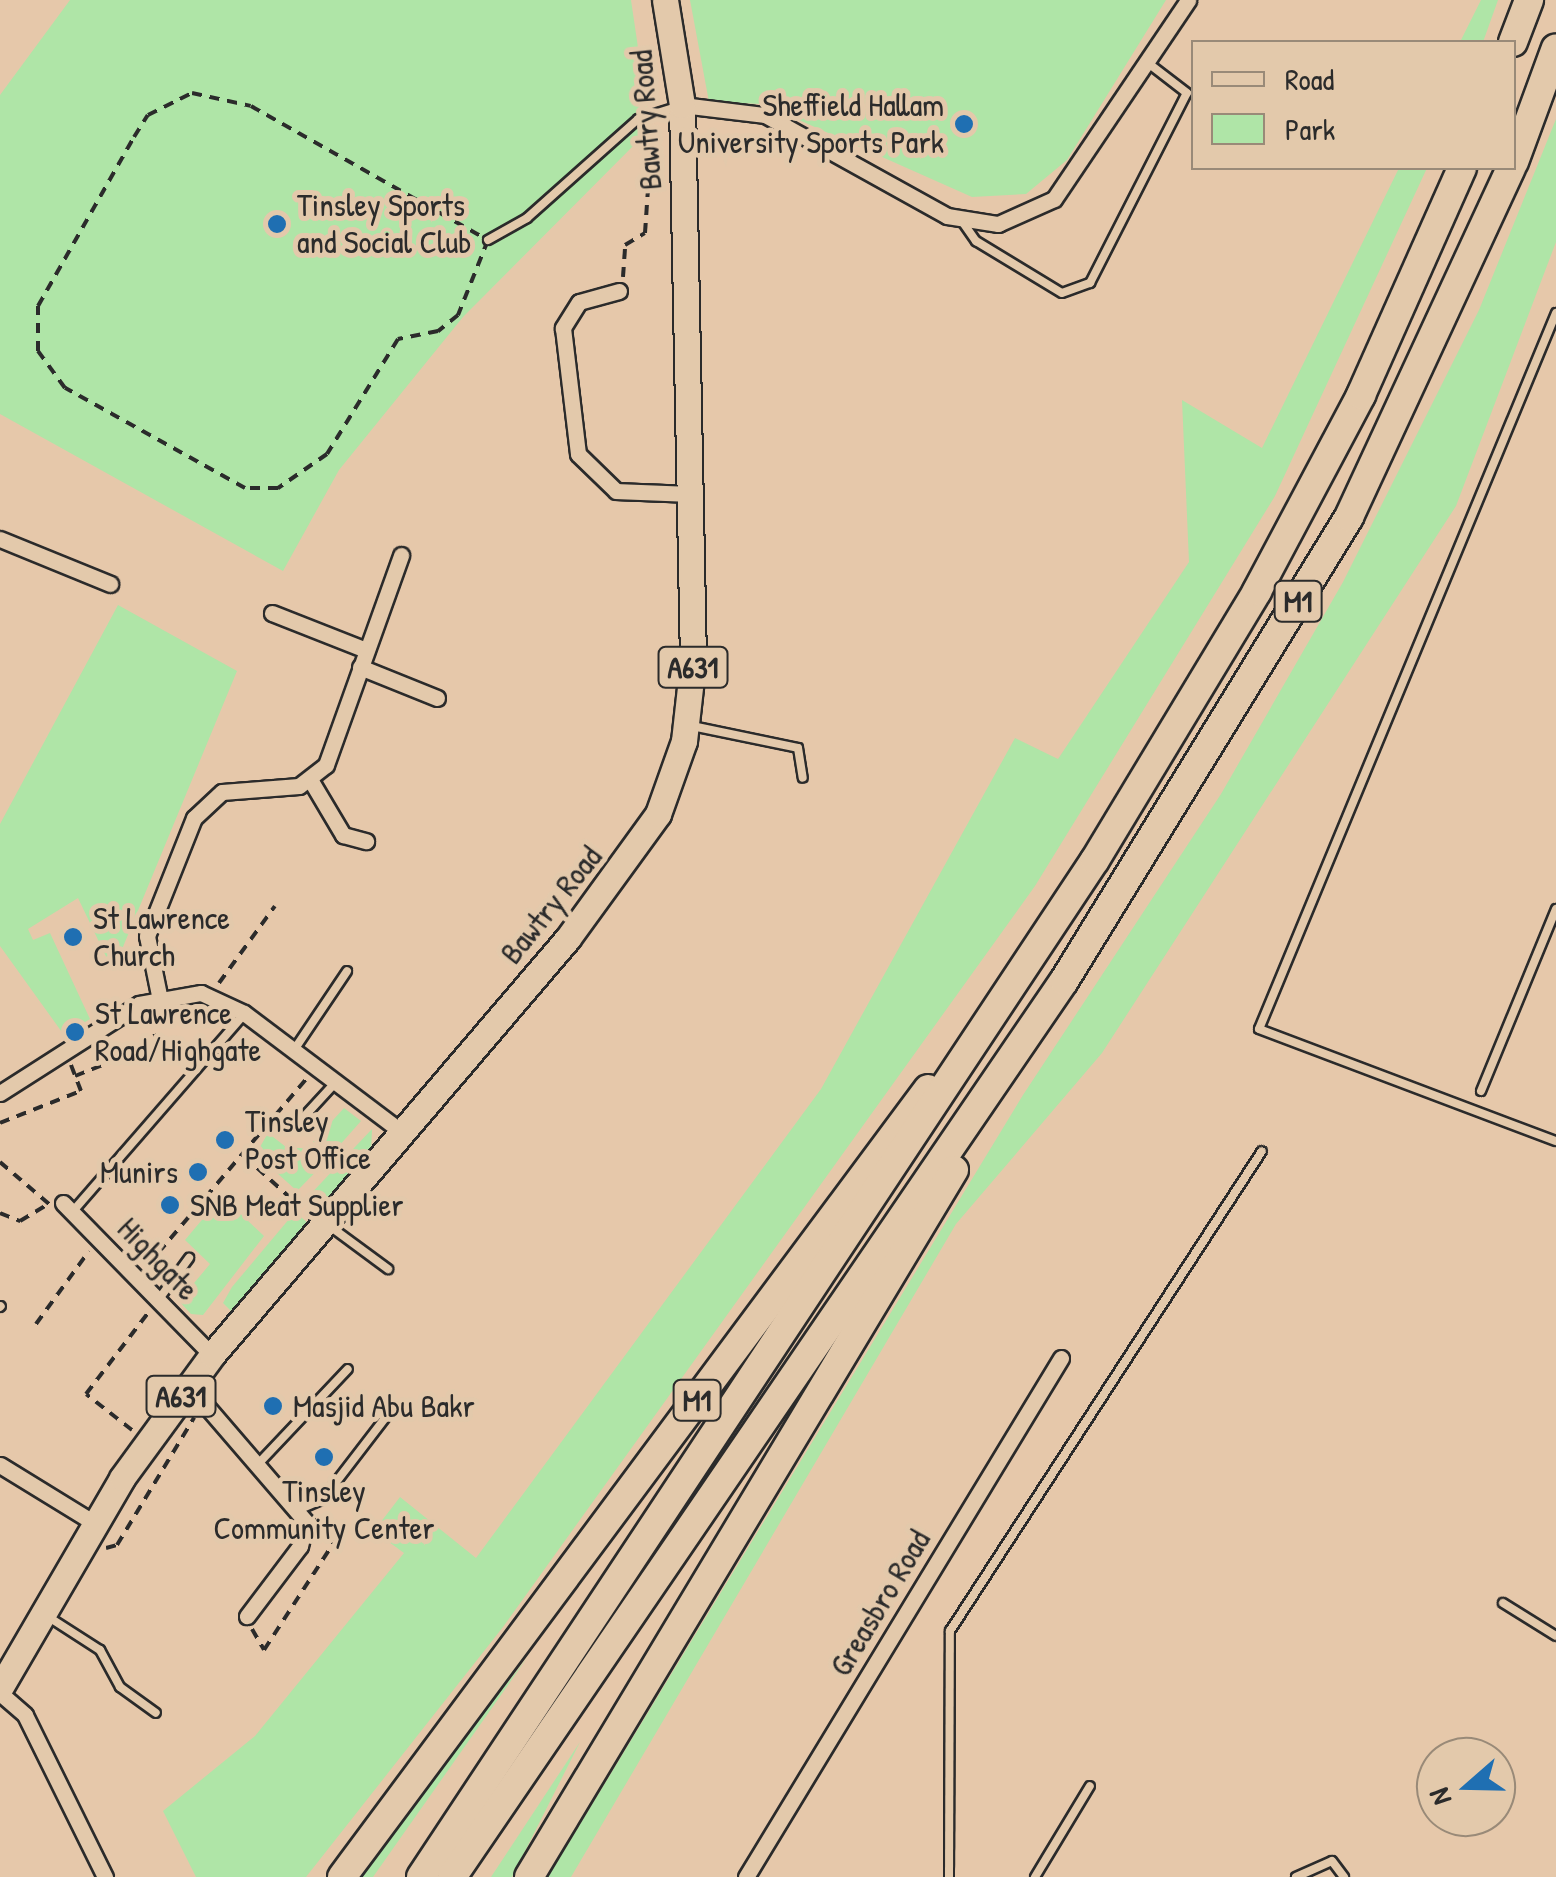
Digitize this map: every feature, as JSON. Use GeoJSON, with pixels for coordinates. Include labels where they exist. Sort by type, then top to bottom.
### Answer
{"type":"FeatureCollection","features":[{"type":"Feature","properties":{"kind":"highway"},"geometry":{"type":"LineString","coordinates":[[1514,40],[1529,0]]}},
{"type":"Feature","properties":{"kind":"highway","name":"M1"},"geometry":{"type":"LineString","coordinates":[[1516,154],[1556,48]]}},
{"type":"Feature","properties":{"kind":"highway","name":"M1"},"geometry":{"type":"LineString","coordinates":[[421,1877],[1053,924],[1257,592],[1361,395],[1461,170]]}},
{"type":"Feature","properties":{"kind":"highway","name":"M1"},"geometry":{"type":"LineString","coordinates":[[452,1877],[1043,1011],[1350,516],[1510,170]]}},
{"type":"Feature","properties":{"kind":"highway","name":"M1"},"geometry":{"type":"LineString","coordinates":[[342,1877],[1053,924]]}},
{"type":"Feature","properties":{"kind":"highway"},"geometry":{"type":"LineString","coordinates":[[529,1877],[1043,1011]]}},
{"type":"Feature","properties":{"kind":"main road","name":"Bawtry Road"},"geometry":{"type":"LineString","coordinates":[[0,1691],[147,1442],[196,1393],[212,1355],[637,850],[687,724],[690,494],[682,105],[666,0]]}},
{"type":"Feature","properties":{"kind":"street"},"geometry":{"type":"LineString","coordinates":[[682,105],[765,115],[964,224],[998,224],[1054,199],[1188,0]]}},
{"type":"Feature","properties":{"kind":"street"},"geometry":{"type":"LineString","coordinates":[[619,291],[579,302],[562,328],[578,454],[616,491],[690,494]]}},
{"type":"Feature","properties":{"kind":"street"},"geometry":{"type":"LineString","coordinates":[[0,539],[110,584]]}},
{"type":"Feature","properties":{"kind":"street"},"geometry":{"type":"LineString","coordinates":[[151,999],[147,936],[194,818],[222,792],[312,781],[335,752],[360,667],[401,555]]}},
{"type":"Feature","properties":{"kind":"street"},"geometry":{"type":"LineString","coordinates":[[272,614],[366,650]]}},
{"type":"Feature","properties":{"kind":"street"},"geometry":{"type":"LineString","coordinates":[[360,667],[436,698]]}},
{"type":"Feature","properties":{"kind":"street"},"geometry":{"type":"LineString","coordinates":[[312,781],[342,835],[366,841]]}},
{"type":"Feature","properties":{"kind":"street"},"geometry":{"type":"LineString","coordinates":[[0,1093],[151,999],[210,996],[244,1013],[402,1132]]}},
{"type":"Feature","properties":{"kind":"street","name":"Highgate"},"geometry":{"type":"LineString","coordinates":[[61,1206],[100,1236],[212,1355]]}},
{"type":"Feature","properties":{"kind":"street","name":"Greasbro Road"},"geometry":{"type":"LineString","coordinates":[[746,1877],[1061,1358]]}},
{"type":"Feature","properties":{"kind":"street"},"geometry":{"type":"LineString","coordinates":[[196,1393],[300,1509],[300,1546],[247,1616]]}},
{"type":"Feature","properties":{"kind":"street"},"geometry":{"type":"LineString","coordinates":[[0,1465],[89,1535]]}},
{"type":"Feature","properties":{"kind":"street"},"geometry":{"type":"LineString","coordinates":[[0,1691],[25,1716],[105,1877]]}},
{"type":"Feature","properties":{"kind":"lane"},"geometry":{"type":"LineString","coordinates":[[964,224],[976,242],[1062,293],[1090,283],[1187,93],[1148,63]]}},
{"type":"Feature","properties":{"kind":"lane"},"geometry":{"type":"LineString","coordinates":[[488,240],[527,218],[638,119],[682,105]]}},
{"type":"Feature","properties":{"kind":"lane"},"geometry":{"type":"LineString","coordinates":[[1556,313],[1258,1029],[1556,1141]]}},
{"type":"Feature","properties":{"kind":"lane"},"geometry":{"type":"LineString","coordinates":[[687,724],[798,748],[803,778]]}},
{"type":"Feature","properties":{"kind":"lane"},"geometry":{"type":"LineString","coordinates":[[1481,1091],[1556,909]]}},
{"type":"Feature","properties":{"kind":"lane"},"geometry":{"type":"LineString","coordinates":[[294,1050],[347,971]]}},
{"type":"Feature","properties":{"kind":"lane"},"geometry":{"type":"LineString","coordinates":[[61,1206],[244,1013]]}},
{"type":"Feature","properties":{"kind":"lane"},"geometry":{"type":"LineString","coordinates":[[301,1120],[336,1082]]}},
{"type":"Feature","properties":{"kind":"lane"},"geometry":{"type":"LineString","coordinates":[[948,1877],[950,1631],[1262,1150]]}},
{"type":"Feature","properties":{"kind":"lane"},"geometry":{"type":"LineString","coordinates":[[323,1221],[388,1269]]}},
{"type":"Feature","properties":{"kind":"lane"},"geometry":{"type":"LineString","coordinates":[[158,1299],[189,1258]]}},
{"type":"Feature","properties":{"kind":"lane"},"geometry":{"type":"LineString","coordinates":[[259,1463],[348,1370]]}},
{"type":"Feature","properties":{"kind":"lane"},"geometry":{"type":"LineString","coordinates":[[300,1509],[317,1502],[395,1406]]}},
{"type":"Feature","properties":{"kind":"lane"},"geometry":{"type":"LineString","coordinates":[[1503,1604],[1556,1636]]}},
{"type":"Feature","properties":{"kind":"lane"},"geometry":{"type":"LineString","coordinates":[[43,1614],[100,1650],[120,1687],[156,1713]]}},
{"type":"Feature","properties":{"kind":"lane"},"geometry":{"type":"LineString","coordinates":[[1035,1877],[1090,1786]]}},
{"type":"Feature","properties":{"kind":"lane"},"geometry":{"type":"LineString","coordinates":[[1296,1877],[1332,1861],[1344,1877]]}},
{"type":"Feature","properties":{"kind":"path"},"geometry":{"type":"LineString","coordinates":[[192,93],[251,106],[488,240],[458,315],[438,331],[398,338],[327,454],[278,488],[244,488],[65,388],[38,351],[38,306],[134,138],[148,115],[192,93]]}},
{"type":"Feature","properties":{"kind":"path"},"geometry":{"type":"LineString","coordinates":[[619,291],[625,245],[645,233],[650,160],[683,156]]}},
{"type":"Feature","properties":{"kind":"path"},"geometry":{"type":"LineString","coordinates":[[210,996],[274,906]]}},
{"type":"Feature","properties":{"kind":"path"},"geometry":{"type":"LineString","coordinates":[[75,1076],[158,1042],[151,999]]}},
{"type":"Feature","properties":{"kind":"path"},"geometry":{"type":"LineString","coordinates":[[0,1122],[81,1091],[66,1052]]}},
{"type":"Feature","properties":{"kind":"path"},"geometry":{"type":"LineString","coordinates":[[138,1277],[316,1068]]}},
{"type":"Feature","properties":{"kind":"path"},"geometry":{"type":"LineString","coordinates":[[243,1155],[296,1203]]}},
{"type":"Feature","properties":{"kind":"path"},"geometry":{"type":"LineString","coordinates":[[0,1162],[61,1206]]}},
{"type":"Feature","properties":{"kind":"path"},"geometry":{"type":"LineString","coordinates":[[0,1213],[20,1221],[61,1206]]}},
{"type":"Feature","properties":{"kind":"path"},"geometry":{"type":"LineString","coordinates":[[36,1324],[100,1236]]}},
{"type":"Feature","properties":{"kind":"path"},"geometry":{"type":"LineString","coordinates":[[147,1442],[86,1394],[158,1299]]}},
{"type":"Feature","properties":{"kind":"path"},"geometry":{"type":"LineString","coordinates":[[89,1535],[117,1545],[196,1393]]}},
{"type":"Feature","properties":{"kind":"path"},"geometry":{"type":"LineString","coordinates":[[247,1616],[264,1650],[336,1539],[317,1502]]}},
{"type":"Feature","properties":{"kind":"green space","name":"Tinsley Sports and Social Club"},"geometry":{"type":"Polygon","coordinates":[[[70,0],[631,0],[650,129],[463,317],[339,470],[283,571],[0,414],[0,95],[70,0]]]}},
{"type":"Feature","properties":{"kind":"green space","name":"Sheffield Hallam University Sports Park"},"geometry":{"type":"Polygon","coordinates":[[[690,0],[1166,0],[1067,160],[1026,194],[972,197],[763,104],[709,102],[690,0]]]}},
{"type":"Feature","properties":{"kind":"green space"},"geometry":{"type":"Polygon","coordinates":[[[1481,0],[1498,0],[1484,40],[1461,40],[1481,0]]]}},
{"type":"Feature","properties":{"kind":"green space"},"geometry":{"type":"Polygon","coordinates":[[[1556,119],[1556,242],[1456,506],[1102,1053],[956,1224],[571,1877],[548,1877],[1023,1095],[1221,794],[1343,582],[1479,310],[1556,119]]]}},
{"type":"Feature","properties":{"kind":"green space"},"geometry":{"type":"Polygon","coordinates":[[[1398,170],[1426,170],[1275,496],[1035,886],[503,1627],[306,1877],[196,1877],[163,1811],[255,1736],[404,1553],[374,1531],[400,1497],[476,1558],[821,1089],[1015,738],[1058,759],[1189,562],[1182,400],[1262,448],[1398,170]]]}},
{"type":"Feature","properties":{"kind":"green space"},"geometry":{"type":"Polygon","coordinates":[[[118,605],[237,671],[113,971],[78,898],[28,929],[33,940],[50,933],[90,1019],[64,1035],[0,946],[0,824],[118,605]]]}},
{"type":"Feature","properties":{"kind":"green space"},"geometry":{"type":"Polygon","coordinates":[[[344,1108],[361,1121],[338,1147],[313,1142],[344,1108]]]}},
{"type":"Feature","properties":{"kind":"green space"},"geometry":{"type":"Polygon","coordinates":[[[372,1129],[371,1152],[319,1213],[305,1200],[372,1129]]]}},
{"type":"Feature","properties":{"kind":"green space"},"geometry":{"type":"Polygon","coordinates":[[[268,1133],[286,1147],[336,1151],[297,1191],[256,1154],[268,1133]]]}},
{"type":"Feature","properties":{"kind":"green space"},"geometry":{"type":"Polygon","coordinates":[[[222,1196],[264,1236],[203,1315],[191,1314],[179,1301],[210,1264],[185,1240],[222,1196]]]}},
{"type":"Feature","properties":{"kind":"green space"},"geometry":{"type":"Polygon","coordinates":[[[295,1212],[309,1224],[232,1312],[223,1303],[232,1287],[295,1212]]]}},
{"type":"Feature","properties":{"kind":"green space"},"geometry":{"type":"Polygon","coordinates":[[[527,1658],[373,1877],[353,1877],[527,1658]]]}},
{"type":"Feature","properties":{"kind":"green space"},"geometry":{"type":"Polygon","coordinates":[[[580,1742],[512,1877],[491,1877],[580,1742]]]}},
{"type":"Feature","properties":{"kind":"place","name":"Sheffield Hallam University Sports Park"},"geometry":{"type":"Point","coordinates":[964,124]}},
{"type":"Feature","properties":{"kind":"place","name":"Tinsley Sports and Social Club"},"geometry":{"type":"Point","coordinates":[277,224]}},
{"type":"Feature","properties":{"kind":"place","name":"St Lawrence Church"},"geometry":{"type":"Point","coordinates":[73,937]}},
{"type":"Feature","properties":{"kind":"place","name":"St Lawrence Road/Highgate"},"geometry":{"type":"Point","coordinates":[75,1032]}},
{"type":"Feature","properties":{"kind":"place","name":"Tinsley Post Office"},"geometry":{"type":"Point","coordinates":[225,1140]}},
{"type":"Feature","properties":{"kind":"place","name":"Munirs"},"geometry":{"type":"Point","coordinates":[198,1172]}},
{"type":"Feature","properties":{"kind":"place","name":"SNB Meat Supplier"},"geometry":{"type":"Point","coordinates":[170,1205]}},
{"type":"Feature","properties":{"kind":"place","name":"Masjid Abu Bakr"},"geometry":{"type":"Point","coordinates":[273,1406]}},
{"type":"Feature","properties":{"kind":"place","name":"Tinsley Community Center"},"geometry":{"type":"Point","coordinates":[324,1457]}}]}
